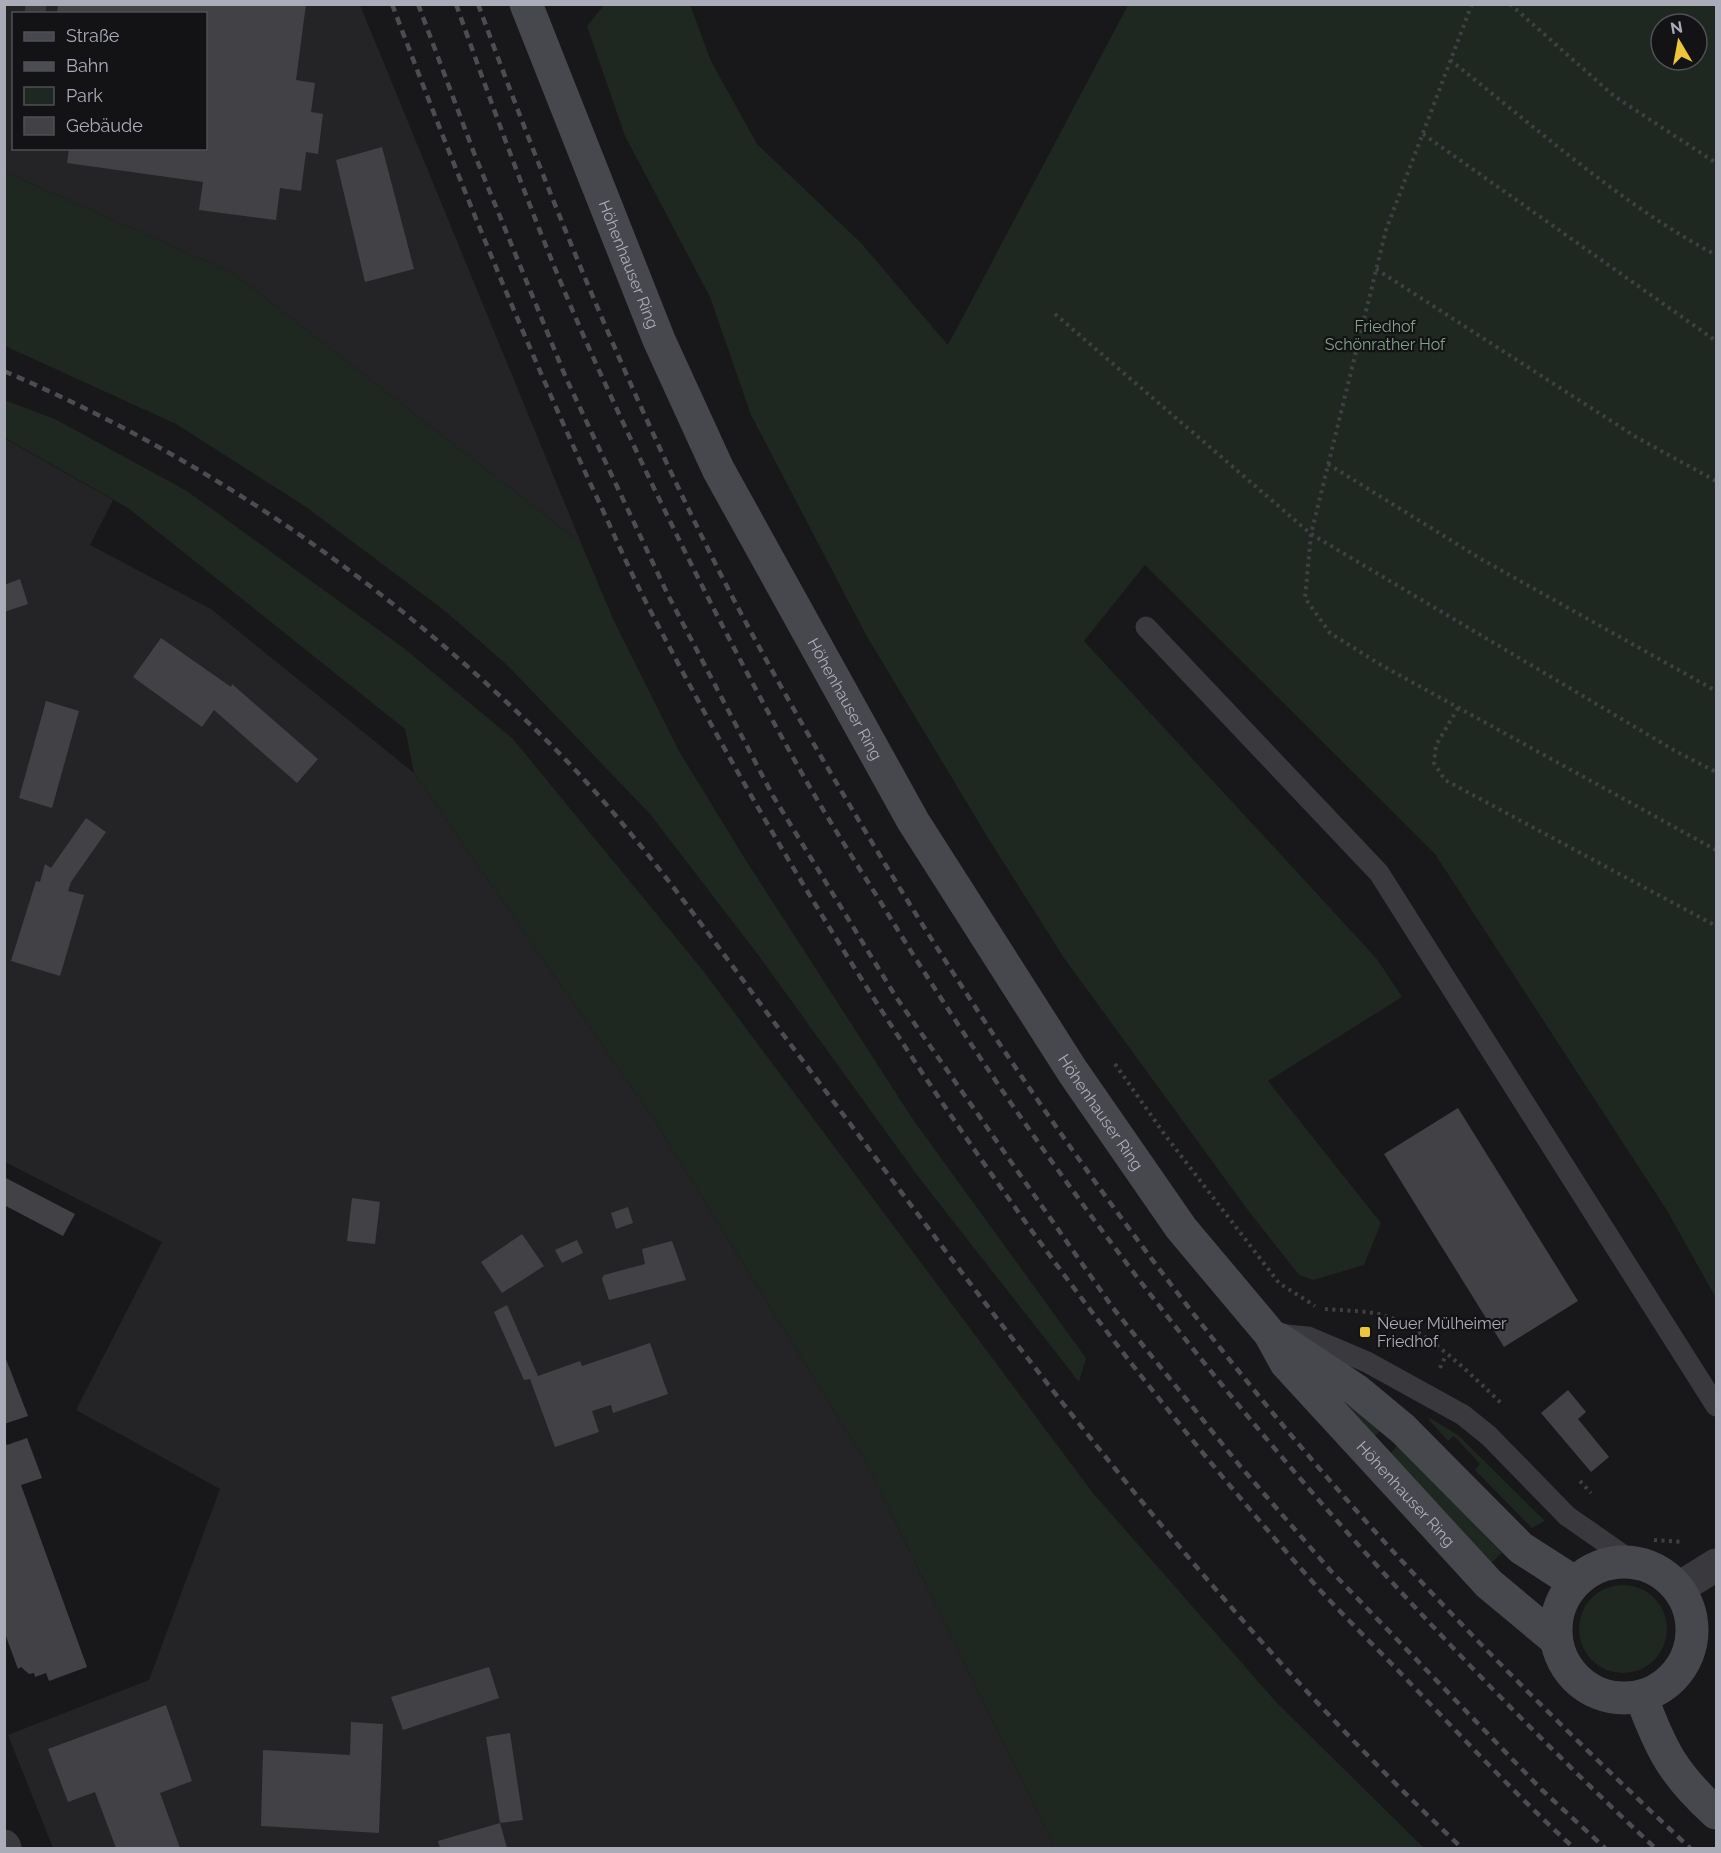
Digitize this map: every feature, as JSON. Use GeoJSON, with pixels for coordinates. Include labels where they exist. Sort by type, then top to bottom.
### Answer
{"type":"FeatureCollection","features":[{"type":"Feature","properties":{"kind":"street","name":"Höhenhauser Ring"},"geometry":{"type":"LineString","coordinates":[[526,4],[650,319],[718,469],[907,811],[1073,1072],[1181,1228],[1270,1334],[1286,1363],[1439,1531],[1490,1584],[1555,1638],[1563,1661],[1576,1680],[1596,1693],[1618,1698],[1641,1696],[1666,1684],[1684,1663],[1692,1636],[1689,1609],[1679,1588]]}},
{"type":"Feature","properties":{"kind":"street","name":"Höhenhauser Ring"},"geometry":{"type":"LineString","coordinates":[[1270,1334],[1312,1359],[1356,1390],[1403,1429],[1521,1548],[1574,1582]]}},
{"type":"Feature","properties":{"kind":"street"},"geometry":{"type":"LineString","coordinates":[[1555,1638],[1556,1618],[1563,1599],[1574,1582],[1601,1565],[1641,1551],[1657,1570],[1679,1588],[1716,1565]]}},
{"type":"Feature","properties":{"kind":"street"},"geometry":{"type":"LineString","coordinates":[[1641,1696],[1658,1742],[1687,1787],[1716,1813]]}},
{"type":"Feature","properties":{"kind":"lane"},"geometry":{"type":"LineString","coordinates":[[1146,627],[1379,873],[1716,1406]]}},
{"type":"Feature","properties":{"kind":"lane"},"geometry":{"type":"LineString","coordinates":[[1270,1334],[1308,1337],[1367,1362],[1463,1415],[1489,1436],[1567,1516],[1641,1551]]}},
{"type":"Feature","properties":{"kind":"path"},"geometry":{"type":"LineString","coordinates":[[1472,4],[1386,230],[1311,534],[1305,598],[1330,633],[1458,708],[1716,850]]}},
{"type":"Feature","properties":{"kind":"path"},"geometry":{"type":"LineString","coordinates":[[1510,4],[1614,96],[1716,163]]}},
{"type":"Feature","properties":{"kind":"path"},"geometry":{"type":"LineString","coordinates":[[1450,60],[1589,169],[1681,237],[1716,255]]}},
{"type":"Feature","properties":{"kind":"path"},"geometry":{"type":"LineString","coordinates":[[1423,134],[1716,341]]}},
{"type":"Feature","properties":{"kind":"path"},"geometry":{"type":"LineString","coordinates":[[1376,269],[1636,437],[1716,481]]}},
{"type":"Feature","properties":{"kind":"path"},"geometry":{"type":"LineString","coordinates":[[1055,314],[1311,534],[1677,752],[1716,771]]}},
{"type":"Feature","properties":{"kind":"path"},"geometry":{"type":"LineString","coordinates":[[1328,464],[1481,559],[1716,691]]}},
{"type":"Feature","properties":{"kind":"path"},"geometry":{"type":"LineString","coordinates":[[1458,708],[1436,745],[1434,763],[1445,780],[1716,926]]}},
{"type":"Feature","properties":{"kind":"path"},"geometry":{"type":"LineString","coordinates":[[1110,1057],[1165,1135],[1280,1283],[1318,1308],[1386,1316],[1409,1326],[1476,1379],[1509,1411]]}},
{"type":"Feature","properties":{"kind":"path"},"geometry":{"type":"LineString","coordinates":[[1575,1477],[1599,1500]]}},
{"type":"Feature","properties":{"kind":"path"},"geometry":{"type":"LineString","coordinates":[[1641,1551],[1690,1542]]}},
{"type":"Feature","properties":{"kind":"shaded area"},"geometry":{"type":"Polygon","coordinates":[[[5,5],[360,5],[581,543],[233,273],[5,172],[5,5]]]}},
{"type":"Feature","properties":{"kind":"shaded area"},"geometry":{"type":"Polygon","coordinates":[[[4,438],[113,500],[90,545],[211,609],[414,773],[655,1121],[867,1464],[1055,1848],[53,1848],[8,1735],[149,1680],[220,1489],[76,1410],[162,1242],[5,1162],[4,438]]]}},
{"type":"Feature","properties":{"kind":"green space","name":"Friedhof Schönrather Hof"},"geometry":{"type":"Polygon","coordinates":[[[604,5],[690,5],[711,61],[757,144],[861,243],[948,345],[1128,5],[1716,5],[1716,1298],[1666,1209],[1435,854],[1145,565],[1084,641],[1377,959],[1402,997],[1268,1081],[1381,1223],[1364,1265],[1313,1280],[1299,1275],[1247,1209],[1064,958],[988,838],[866,635],[751,415],[710,297],[625,136],[587,26],[604,5]]]}},
{"type":"Feature","properties":{"kind":"green space"},"geometry":{"type":"Polygon","coordinates":[[[5,172],[233,273],[581,543],[614,621],[679,751],[745,859],[912,1118],[1086,1358],[1079,1382],[920,1179],[759,956],[650,814],[507,665],[445,611],[306,507],[176,424],[5,346],[5,172]]]}},
{"type":"Feature","properties":{"kind":"green space"},"geometry":{"type":"Polygon","coordinates":[[[4,400],[55,419],[187,491],[405,649],[513,739],[701,968],[1093,1493],[1277,1703],[1424,1848],[1055,1848],[867,1464],[655,1121],[414,773],[405,729],[128,508],[5,438],[4,400]]]}},
{"type":"Feature","properties":{"kind":"green space"},"geometry":{"type":"Polygon","coordinates":[[[1335,1396],[1382,1429],[1372,1439],[1335,1396]]]}},
{"type":"Feature","properties":{"kind":"green space"},"geometry":{"type":"Polygon","coordinates":[[[1430,1418],[1458,1435],[1545,1521],[1532,1528],[1475,1470],[1480,1464],[1454,1436],[1448,1441],[1429,1420],[1430,1418]]]}},
{"type":"Feature","properties":{"kind":"green space"},"geometry":{"type":"Polygon","coordinates":[[[1396,1447],[1401,1447],[1502,1553],[1490,1564],[1389,1455],[1396,1447]]]}},
{"type":"Feature","properties":{"kind":"green space"},"geometry":{"type":"Polygon","coordinates":[[[1623,1585],[1640,1589],[1654,1598],[1663,1612],[1667,1629],[1663,1646],[1654,1660],[1640,1669],[1623,1673],[1606,1669],[1592,1660],[1583,1646],[1579,1629],[1583,1612],[1592,1598],[1606,1589],[1623,1585]]]}},
{"type":"Feature","properties":{"kind":"building"},"geometry":{"type":"Polygon","coordinates":[[[58,4],[306,4],[296,80],[315,83],[311,112],[323,114],[318,154],[306,152],[301,191],[280,188],[276,220],[199,210],[203,182],[67,163],[69,150],[207,150],[207,12],[57,12],[58,4]]]}},
{"type":"Feature","properties":{"kind":"building"},"geometry":{"type":"Polygon","coordinates":[[[382,147],[414,269],[365,282],[336,160],[382,147]]]}},
{"type":"Feature","properties":{"kind":"building"},"geometry":{"type":"Polygon","coordinates":[[[20,579],[28,604],[4,612],[4,585],[20,579]]]}},
{"type":"Feature","properties":{"kind":"building"},"geometry":{"type":"Polygon","coordinates":[[[161,638],[231,687],[232,684],[318,759],[297,783],[214,710],[202,727],[133,677],[161,638]]]}},
{"type":"Feature","properties":{"kind":"building"},"geometry":{"type":"Polygon","coordinates":[[[46,701],[79,711],[52,808],[19,798],[46,701]]]}},
{"type":"Feature","properties":{"kind":"building"},"geometry":{"type":"Polygon","coordinates":[[[86,818],[106,832],[71,882],[68,891],[84,895],[60,976],[11,961],[36,881],[40,882],[45,864],[51,868],[86,818]]]}},
{"type":"Feature","properties":{"kind":"building"},"geometry":{"type":"Polygon","coordinates":[[[1458,1108],[1578,1301],[1504,1347],[1384,1154],[1458,1108]]]}},
{"type":"Feature","properties":{"kind":"building"},"geometry":{"type":"Polygon","coordinates":[[[4,1177],[75,1214],[63,1236],[4,1205],[4,1177]]]}},
{"type":"Feature","properties":{"kind":"building"},"geometry":{"type":"Polygon","coordinates":[[[352,1198],[380,1202],[375,1244],[347,1241],[352,1198]]]}},
{"type":"Feature","properties":{"kind":"building"},"geometry":{"type":"Polygon","coordinates":[[[628,1207],[633,1223],[616,1229],[611,1213],[628,1207]]]}},
{"type":"Feature","properties":{"kind":"building"},"geometry":{"type":"Polygon","coordinates":[[[522,1234],[544,1266],[502,1293],[481,1262],[522,1234]]]}},
{"type":"Feature","properties":{"kind":"building"},"geometry":{"type":"Polygon","coordinates":[[[577,1240],[583,1253],[562,1263],[555,1250],[577,1240]]]}},
{"type":"Feature","properties":{"kind":"building"},"geometry":{"type":"Polygon","coordinates":[[[672,1241],[686,1280],[609,1300],[602,1279],[604,1275],[645,1264],[642,1249],[672,1241]]]}},
{"type":"Feature","properties":{"kind":"building"},"geometry":{"type":"Polygon","coordinates":[[[507,1305],[538,1376],[580,1361],[582,1366],[650,1343],[668,1394],[613,1413],[611,1405],[592,1411],[599,1432],[555,1447],[530,1379],[524,1380],[494,1312],[507,1305]]]}},
{"type":"Feature","properties":{"kind":"building"},"geometry":{"type":"Polygon","coordinates":[[[4,1354],[28,1416],[4,1424],[4,1354]]]}},
{"type":"Feature","properties":{"kind":"building"},"geometry":{"type":"Polygon","coordinates":[[[1568,1390],[1586,1412],[1578,1419],[1609,1457],[1591,1472],[1541,1413],[1568,1390]]]}},
{"type":"Feature","properties":{"kind":"building"},"geometry":{"type":"Polygon","coordinates":[[[27,1438],[42,1478],[21,1485],[87,1667],[49,1681],[46,1673],[35,1677],[34,1673],[29,1674],[21,1667],[18,1669],[4,1631],[4,1440],[7,1445],[27,1438]]]}},
{"type":"Feature","properties":{"kind":"building"},"geometry":{"type":"Polygon","coordinates":[[[489,1667],[499,1698],[403,1730],[391,1697],[489,1667]]]}},
{"type":"Feature","properties":{"kind":"building"},"geometry":{"type":"Polygon","coordinates":[[[166,1705],[192,1781],[160,1793],[180,1848],[116,1848],[95,1792],[68,1802],[48,1749],[166,1705]]]}},
{"type":"Feature","properties":{"kind":"building"},"geometry":{"type":"Polygon","coordinates":[[[351,1722],[383,1724],[379,1833],[261,1826],[263,1750],[350,1755],[351,1722]]]}},
{"type":"Feature","properties":{"kind":"building"},"geometry":{"type":"Polygon","coordinates":[[[510,1733],[523,1820],[500,1823],[486,1737],[510,1733]]]}},
{"type":"Feature","properties":{"kind":"building"},"geometry":{"type":"Polygon","coordinates":[[[500,1823],[507,1848],[440,1848],[438,1841],[500,1823]]]}},
{"type":"Feature","properties":{"kind":"railway"},"geometry":{"type":"LineString","coordinates":[[392,4],[513,308],[634,578],[718,738],[792,865],[869,990],[949,1113],[1034,1234],[1122,1352],[1214,1467],[1334,1606],[1511,1788],[1574,1848]]}},
{"type":"Feature","properties":{"kind":"railway"},"geometry":{"type":"LineString","coordinates":[[418,4],[474,153],[566,378],[668,595],[773,796],[896,997],[1113,1308],[1240,1466],[1330,1570],[1542,1790],[1605,1848]]}},
{"type":"Feature","properties":{"kind":"railway"},"geometry":{"type":"LineString","coordinates":[[456,4],[559,279],[671,523],[722,626],[804,777],[962,1031],[1049,1157],[1140,1281],[1235,1401],[1335,1518],[1438,1632],[1545,1742],[1655,1848]]}},
{"type":"Feature","properties":{"kind":"railway"},"geometry":{"type":"LineString","coordinates":[[478,4],[561,220],[621,362],[719,571],[842,792],[977,1010],[1075,1154],[1126,1224],[1231,1362],[1286,1429],[1382,1539],[1482,1645],[1690,1848]]}},
{"type":"Feature","properties":{"kind":"railway"},"geometry":{"type":"LineString","coordinates":[[4,371],[152,443],[222,484],[290,528],[420,626],[482,679],[569,763],[620,820],[668,880],[938,1241],[1078,1423],[1151,1512],[1301,1685],[1380,1768],[1462,1848]]}},
{"type":"Feature","properties":{"kind":"place","name":"Neuer Mülheimer Friedhof"},"geometry":{"type":"Point","coordinates":[1365,1332]}}]}
